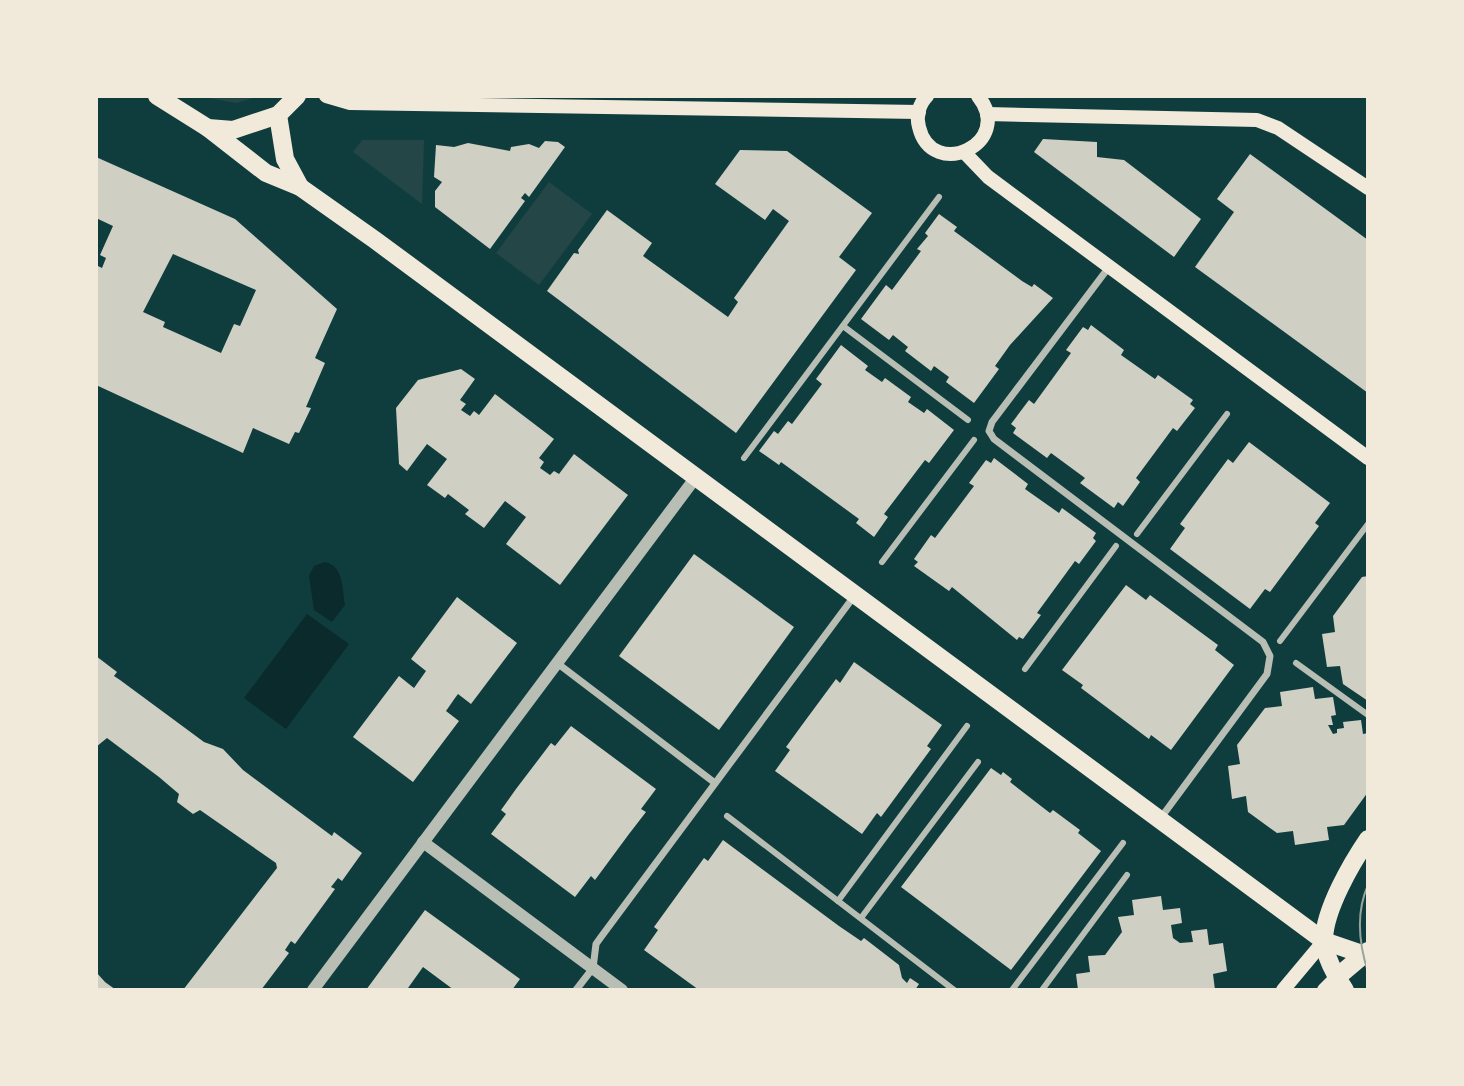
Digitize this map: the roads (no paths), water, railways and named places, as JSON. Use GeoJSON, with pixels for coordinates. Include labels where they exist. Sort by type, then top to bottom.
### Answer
{"type":"FeatureCollection","features":[{"type":"Feature","properties":{"kind":"main road"},"geometry":{"type":"LineString","coordinates":[[157,96],[208,128],[266,173],[300,187],[1324,941],[1367,954],[1335,986]]}},
{"type":"Feature","properties":{"kind":"main road"},"geometry":{"type":"LineString","coordinates":[[208,128],[233,130],[278,115],[297,96]]}},
{"type":"Feature","properties":{"kind":"main road"},"geometry":{"type":"LineString","coordinates":[[326,96],[350,103],[919,112]]}},
{"type":"Feature","properties":{"kind":"main road"},"geometry":{"type":"LineString","coordinates":[[927,96],[919,112],[920,132],[933,149],[943,153],[964,152],[980,141],[987,124],[987,114],[978,96]]}},
{"type":"Feature","properties":{"kind":"main road"},"geometry":{"type":"LineString","coordinates":[[987,114],[1256,120],[1278,128],[1368,188]]}},
{"type":"Feature","properties":{"kind":"main road"},"geometry":{"type":"LineString","coordinates":[[278,115],[285,159],[300,187]]}},
{"type":"Feature","properties":{"kind":"main road"},"geometry":{"type":"LineString","coordinates":[[964,152],[988,177],[1368,458]]}},
{"type":"Feature","properties":{"kind":"main road"},"geometry":{"type":"LineString","coordinates":[[1335,986],[1324,941],[1328,919],[1344,881],[1368,839]]}},
{"type":"Feature","properties":{"kind":"main road"},"geometry":{"type":"LineString","coordinates":[[1283,990],[1324,941]]}},
{"type":"Feature","properties":{"kind":"street"},"geometry":{"type":"LineString","coordinates":[[744,458],[939,197]]}},
{"type":"Feature","properties":{"kind":"street"},"geometry":{"type":"LineString","coordinates":[[1109,267],[992,422],[989,431],[994,439],[1263,642],[1270,656],[1266,674],[1159,819]]}},
{"type":"Feature","properties":{"kind":"street"},"geometry":{"type":"LineString","coordinates":[[843,326],[968,420]]}},
{"type":"Feature","properties":{"kind":"street"},"geometry":{"type":"LineString","coordinates":[[1137,534],[1227,414]]}},
{"type":"Feature","properties":{"kind":"street"},"geometry":{"type":"LineString","coordinates":[[882,562],[974,440]]}},
{"type":"Feature","properties":{"kind":"street"},"geometry":{"type":"LineString","coordinates":[[313,990],[696,477]]}},
{"type":"Feature","properties":{"kind":"street"},"geometry":{"type":"LineString","coordinates":[[1280,642],[1368,524]]}},
{"type":"Feature","properties":{"kind":"street"},"geometry":{"type":"LineString","coordinates":[[1025,669],[1116,546]]}},
{"type":"Feature","properties":{"kind":"street"},"geometry":{"type":"LineString","coordinates":[[576,990],[593,968],[596,944],[855,595]]}},
{"type":"Feature","properties":{"kind":"street"},"geometry":{"type":"LineString","coordinates":[[557,663],[715,783]]}},
{"type":"Feature","properties":{"kind":"street"},"geometry":{"type":"LineString","coordinates":[[1296,663],[1368,715]]}},
{"type":"Feature","properties":{"kind":"street"},"geometry":{"type":"LineString","coordinates":[[838,901],[967,726]]}},
{"type":"Feature","properties":{"kind":"street"},"geometry":{"type":"LineString","coordinates":[[861,918],[978,762]]}},
{"type":"Feature","properties":{"kind":"street"},"geometry":{"type":"LineString","coordinates":[[727,816],[954,990]]}},
{"type":"Feature","properties":{"kind":"street"},"geometry":{"type":"LineString","coordinates":[[423,842],[622,990]]}},
{"type":"Feature","properties":{"kind":"street"},"geometry":{"type":"LineString","coordinates":[[1012,990],[1123,842]]}},
{"type":"Feature","properties":{"kind":"street"},"geometry":{"type":"LineString","coordinates":[[1042,990],[1127,875]]}},
{"type":"Feature","properties":{"kind":"tram line"},"geometry":{"type":"LineString","coordinates":[[1368,885],[1360,917],[1368,972]]}}]}
